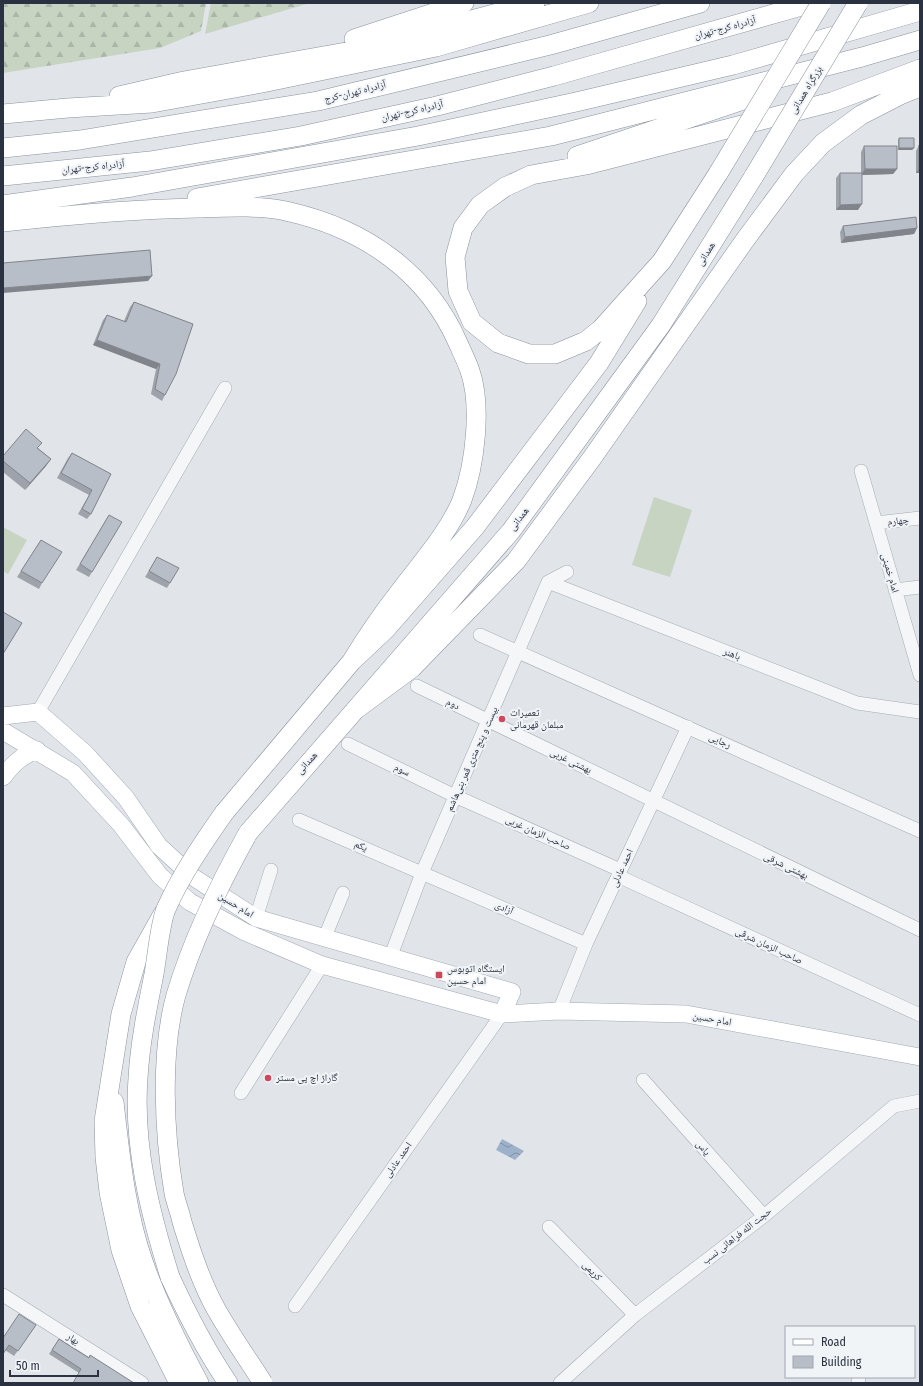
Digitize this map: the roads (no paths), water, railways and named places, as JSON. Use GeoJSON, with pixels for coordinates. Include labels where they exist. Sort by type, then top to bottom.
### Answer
{"type":"FeatureCollection","features":[{"type":"Feature","properties":{"kind":"highway"},"geometry":{"type":"LineString","coordinates":[[226,74],[369,35],[464,3]]}},
{"type":"Feature","properties":{"kind":"highway"},"geometry":{"type":"LineString","coordinates":[[68,108],[184,81],[363,49],[535,3]]}},
{"type":"Feature","properties":{"kind":"highway"},"geometry":{"type":"LineString","coordinates":[[3,114],[152,103],[270,82],[436,47],[589,3]]}},
{"type":"Feature","properties":{"kind":"highway","name":"آزادراه تهران-کرج"},"geometry":{"type":"LineString","coordinates":[[3,148],[80,140],[318,101],[550,45],[700,3]]}},
{"type":"Feature","properties":{"kind":"highway","name":"آزادراه کرج-تهران"},"geometry":{"type":"LineString","coordinates":[[3,176],[150,161],[301,136],[437,106],[554,76],[812,3]]}},
{"type":"Feature","properties":{"kind":"highway"},"geometry":{"type":"LineString","coordinates":[[179,1383],[140,1306],[121,1250],[114,1221],[104,1157],[104,1121],[112,1065],[121,1014],[136,962],[200,846],[224,813],[352,661],[386,629],[475,527],[599,363],[719,172],[821,3]]}},
{"type":"Feature","properties":{"kind":"highway","name":"بزرگراه همدانی"},"geometry":{"type":"LineString","coordinates":[[754,176],[858,3]]}},
{"type":"Feature","properties":{"kind":"highway"},"geometry":{"type":"LineString","coordinates":[[3,205],[147,185],[418,136],[576,102],[733,64],[920,11]]}},
{"type":"Feature","properties":{"kind":"highway"},"geometry":{"type":"LineString","coordinates":[[3,222],[136,209],[551,136],[862,57],[920,40]]}},
{"type":"Feature","properties":{"kind":"highway"},"geometry":{"type":"LineString","coordinates":[[662,261],[601,329],[586,341],[555,354],[529,354],[498,344],[472,322],[458,291],[455,257],[463,228],[480,205],[505,187],[589,151],[710,112],[862,57]]}},
{"type":"Feature","properties":{"kind":"highway"},"geometry":{"type":"LineString","coordinates":[[531,175],[586,165],[832,102],[920,69]]}},
{"type":"Feature","properties":{"kind":"highway"},"geometry":{"type":"LineString","coordinates":[[355,710],[412,668],[516,560],[592,458],[745,240],[794,174],[823,143],[861,115],[900,95],[920,87]]}},
{"type":"Feature","properties":{"kind":"highway","name":"همدانی"},"geometry":{"type":"LineString","coordinates":[[262,1383],[216,1309],[188,1241],[174,1194],[165,1112],[168,1043],[176,996],[196,936],[219,884],[248,833],[511,531],[661,325],[754,176]]}},
{"type":"Feature","properties":{"kind":"highway"},"geometry":{"type":"LineString","coordinates":[[136,209],[234,207],[288,211],[341,227],[368,241],[399,265],[428,292],[448,320],[471,373],[477,412],[474,454],[462,500],[439,540],[378,619],[352,661]]}},
{"type":"Feature","properties":{"kind":"highway"},"geometry":{"type":"LineString","coordinates":[[165,910],[144,1020],[138,1087],[138,1125],[144,1179],[153,1222],[170,1277],[188,1317],[209,1355],[228,1383]]}},
{"type":"Feature","properties":{"kind":"highway"},"geometry":{"type":"LineString","coordinates":[[112,1065],[122,1171],[143,1263],[169,1327],[199,1383]]}},
{"type":"Feature","properties":{"kind":"main road"},"geometry":{"type":"LineString","coordinates":[[3,716],[38,712]]}},
{"type":"Feature","properties":{"kind":"main road","name":"امام حسین"},"geometry":{"type":"LineString","coordinates":[[38,712],[85,753],[126,798],[159,846],[193,877],[256,918],[324,939],[512,992],[502,1014]]}},
{"type":"Feature","properties":{"kind":"main road","name":"امام حسین"},"geometry":{"type":"LineString","coordinates":[[3,731],[37,750],[73,773],[121,825],[160,876],[190,902],[245,932],[322,965],[502,1014],[559,1011],[686,1014],[920,1057]]}},
{"type":"Feature","properties":{"kind":"main road"},"geometry":{"type":"LineString","coordinates":[[3,777],[14,763],[25,755],[37,750]]}},
{"type":"Feature","properties":{"kind":"street"},"geometry":{"type":"LineString","coordinates":[[38,712],[225,388]]}},
{"type":"Feature","properties":{"kind":"street","name":"امام خمینی"},"geometry":{"type":"LineString","coordinates":[[861,471],[920,673]]}},
{"type":"Feature","properties":{"kind":"street","name":"چهارم"},"geometry":{"type":"LineString","coordinates":[[876,523],[920,518]]}},
{"type":"Feature","properties":{"kind":"street"},"geometry":{"type":"LineString","coordinates":[[548,582],[567,572]]}},
{"type":"Feature","properties":{"kind":"street","name":"بیست و پنج متری قمر بنی‌هاشم"},"geometry":{"type":"LineString","coordinates":[[390,958],[422,873],[519,652],[548,582]]}},
{"type":"Feature","properties":{"kind":"street","name":"باهنر"},"geometry":{"type":"LineString","coordinates":[[548,582],[857,703],[920,712]]}},
{"type":"Feature","properties":{"kind":"street"},"geometry":{"type":"LineString","coordinates":[[895,590],[920,588]]}},
{"type":"Feature","properties":{"kind":"street"},"geometry":{"type":"LineString","coordinates":[[480,635],[519,652]]}},
{"type":"Feature","properties":{"kind":"street","name":"رجایی"},"geometry":{"type":"LineString","coordinates":[[519,652],[920,831]]}},
{"type":"Feature","properties":{"kind":"street","name":"دوم"},"geometry":{"type":"LineString","coordinates":[[417,686],[488,721]]}},
{"type":"Feature","properties":{"kind":"street","name":"بهشتی غربی"},"geometry":{"type":"LineString","coordinates":[[488,721],[653,802]]}},
{"type":"Feature","properties":{"kind":"street","name":"احمد عادلی"},"geometry":{"type":"LineString","coordinates":[[559,1011],[586,944],[688,727]]}},
{"type":"Feature","properties":{"kind":"street","name":"سوم"},"geometry":{"type":"LineString","coordinates":[[348,744],[455,796]]}},
{"type":"Feature","properties":{"kind":"street","name":"صاحب الزمان غربی"},"geometry":{"type":"LineString","coordinates":[[455,796],[619,873]]}},
{"type":"Feature","properties":{"kind":"street","name":"بهشتی شرقی"},"geometry":{"type":"LineString","coordinates":[[653,802],[920,930]]}},
{"type":"Feature","properties":{"kind":"street","name":"یکم"},"geometry":{"type":"LineString","coordinates":[[299,820],[422,873]]}},
{"type":"Feature","properties":{"kind":"street"},"geometry":{"type":"LineString","coordinates":[[256,918],[271,870]]}},
{"type":"Feature","properties":{"kind":"street","name":"آزادی"},"geometry":{"type":"LineString","coordinates":[[422,873],[586,944]]}},
{"type":"Feature","properties":{"kind":"street","name":"صاحب الزمان شرقی"},"geometry":{"type":"LineString","coordinates":[[619,873],[920,1014]]}},
{"type":"Feature","properties":{"kind":"street"},"geometry":{"type":"LineString","coordinates":[[324,939],[343,893]]}},
{"type":"Feature","properties":{"kind":"street"},"geometry":{"type":"LineString","coordinates":[[241,1093],[322,965]]}},
{"type":"Feature","properties":{"kind":"street","name":"احمد عادلی"},"geometry":{"type":"LineString","coordinates":[[295,1306],[502,1014]]}},
{"type":"Feature","properties":{"kind":"street","name":"یاس"},"geometry":{"type":"LineString","coordinates":[[643,1080],[764,1216]]}},
{"type":"Feature","properties":{"kind":"street","name":"حجت الله فراهانی نسب"},"geometry":{"type":"LineString","coordinates":[[560,1383],[635,1315],[764,1216],[894,1106],[920,1101]]}},
{"type":"Feature","properties":{"kind":"street","name":"کریمی"},"geometry":{"type":"LineString","coordinates":[[549,1228],[635,1315]]}},
{"type":"Feature","properties":{"kind":"street","name":"بهار"},"geometry":{"type":"LineString","coordinates":[[3,1295],[142,1383]]}},
{"type":"Feature","properties":{"kind":"water"},"geometry":{"type":"Polygon","coordinates":[[[502,1139],[524,1151],[515,1160],[496,1150],[502,1139]]]}},
{"type":"Feature","properties":{"kind":"place","name":"تعمیرات مبلمان قهرمانی"},"geometry":{"type":"Point","coordinates":[502,719]}},
{"type":"Feature","properties":{"kind":"place","name":"ایستگاه اتوبوس امام حسین"},"geometry":{"type":"Point","coordinates":[439,975]}},
{"type":"Feature","properties":{"kind":"place","name":"گاراژ اچ پی مستر"},"geometry":{"type":"Point","coordinates":[268,1078]}}]}
